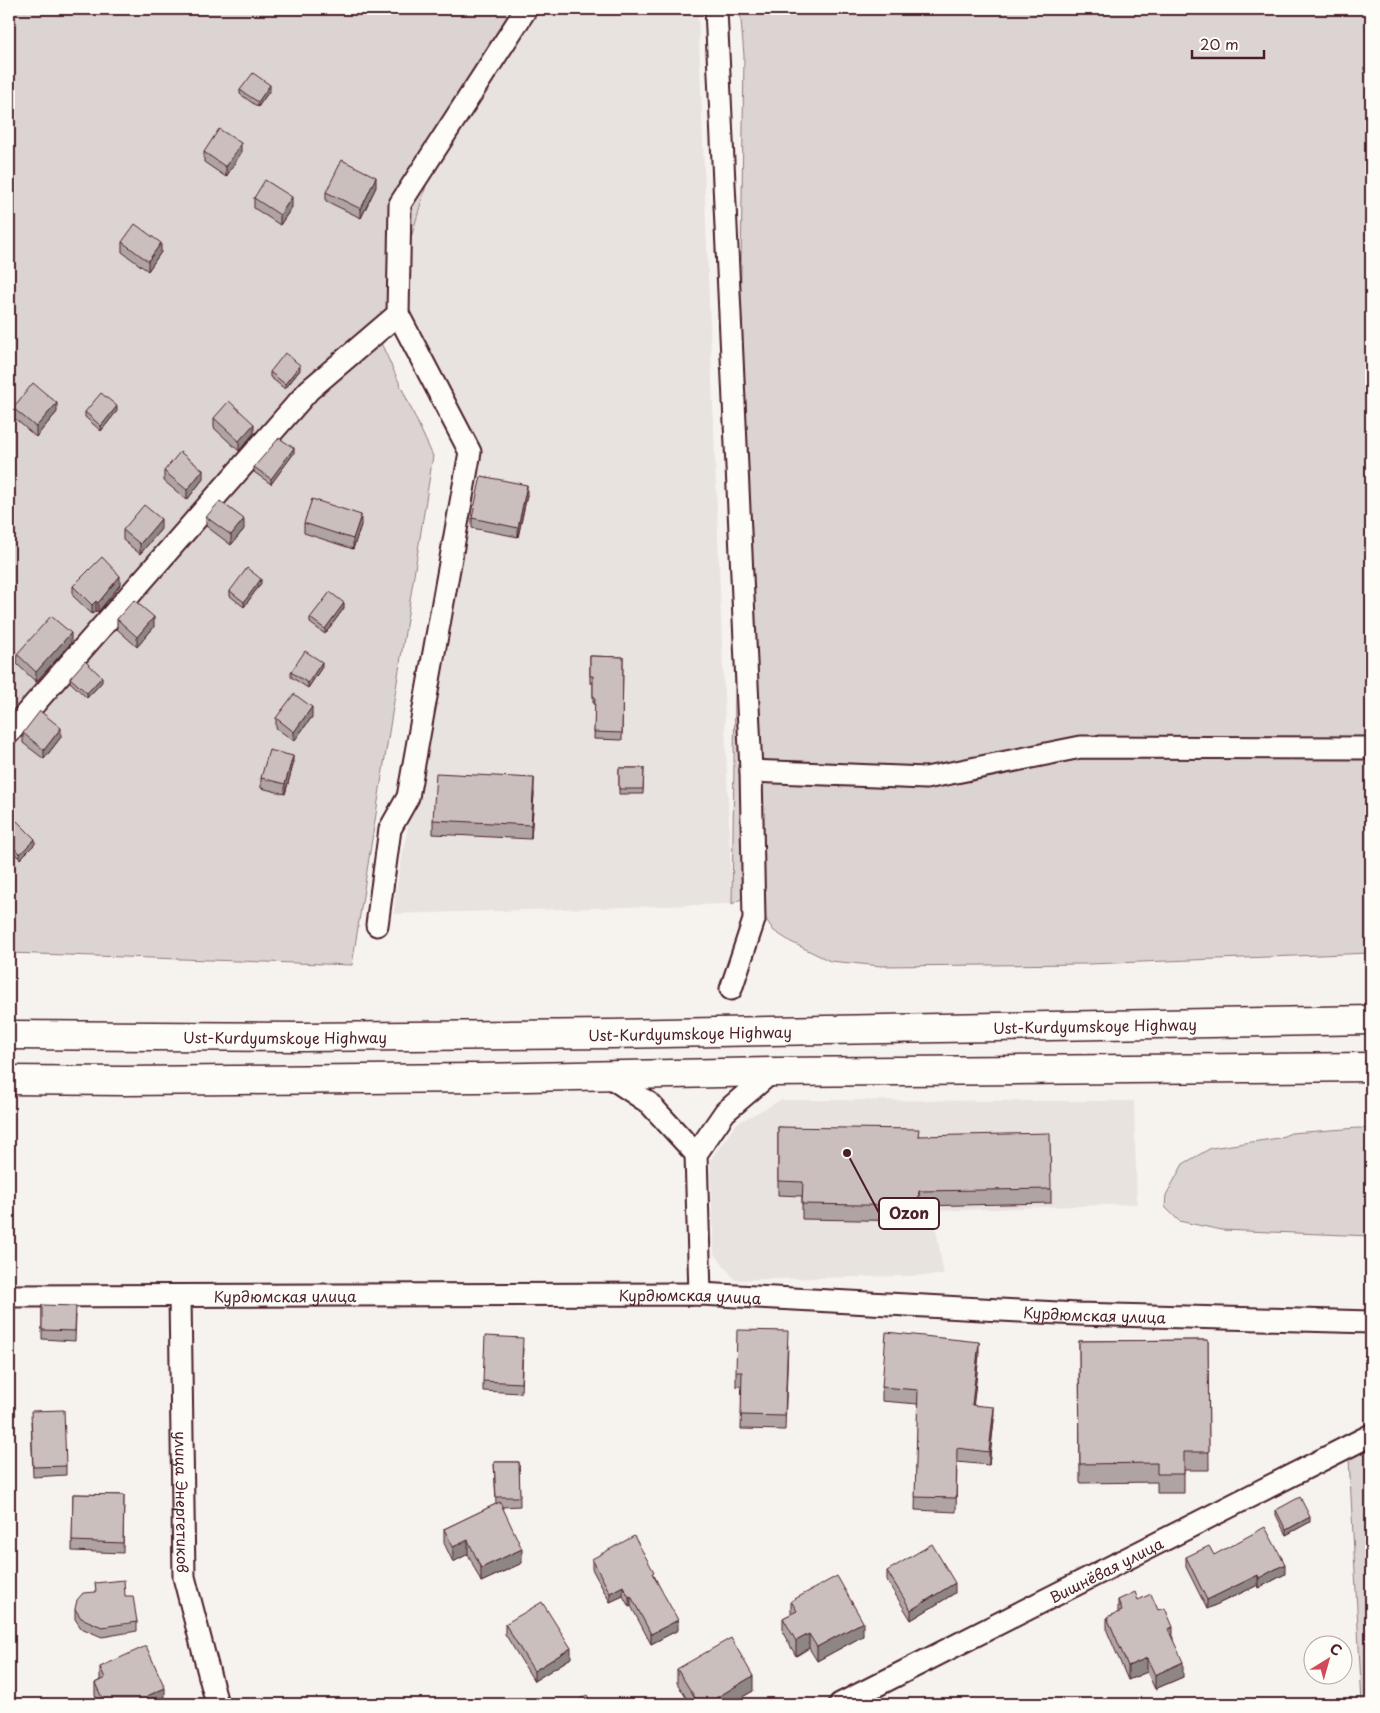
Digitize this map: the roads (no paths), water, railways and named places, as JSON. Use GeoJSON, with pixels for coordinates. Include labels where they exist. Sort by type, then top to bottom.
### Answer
{"type":"FeatureCollection","features":[{"type":"Feature","properties":{"kind":"main road","name":"Ust-Kurdyumskoye Highway"},"geometry":{"type":"LineString","coordinates":[[9,1035],[303,1037],[1371,1020]]}},
{"type":"Feature","properties":{"kind":"main road"},"geometry":{"type":"LineString","coordinates":[[9,1080],[184,1081],[480,1078],[772,1072],[1371,1067]]}},
{"type":"Feature","properties":{"kind":"street"},"geometry":{"type":"LineString","coordinates":[[377,925],[390,829],[408,797],[470,452],[398,314],[400,204],[526,9]]}},
{"type":"Feature","properties":{"kind":"street"},"geometry":{"type":"LineString","coordinates":[[716,9],[751,771],[754,920],[731,989]]}},
{"type":"Feature","properties":{"kind":"street"},"geometry":{"type":"LineString","coordinates":[[9,733],[309,390],[398,314]]}},
{"type":"Feature","properties":{"kind":"street"},"geometry":{"type":"LineString","coordinates":[[751,771],[926,778],[1081,747],[1371,748]]}},
{"type":"Feature","properties":{"kind":"street"},"geometry":{"type":"LineString","coordinates":[[700,1294],[696,1154],[725,1112],[772,1072]]}},
{"type":"Feature","properties":{"kind":"street"},"geometry":{"type":"LineString","coordinates":[[607,1075],[649,1103],[696,1154]]}},
{"type":"Feature","properties":{"kind":"street","name":"Курдюмская улица"},"geometry":{"type":"LineString","coordinates":[[9,1296],[700,1294],[1078,1314],[1371,1322]]}},
{"type":"Feature","properties":{"kind":"street","name":"улица Энергетиков"},"geometry":{"type":"LineString","coordinates":[[180,1296],[184,1577],[216,1704]]}},
{"type":"Feature","properties":{"kind":"street","name":"Вишнёвая улица"},"geometry":{"type":"LineString","coordinates":[[840,1704],[1371,1435]]}},
{"type":"Feature","properties":{"kind":"place","name":"Ozon"},"geometry":{"type":"Point","coordinates":[847,1153]}}]}
